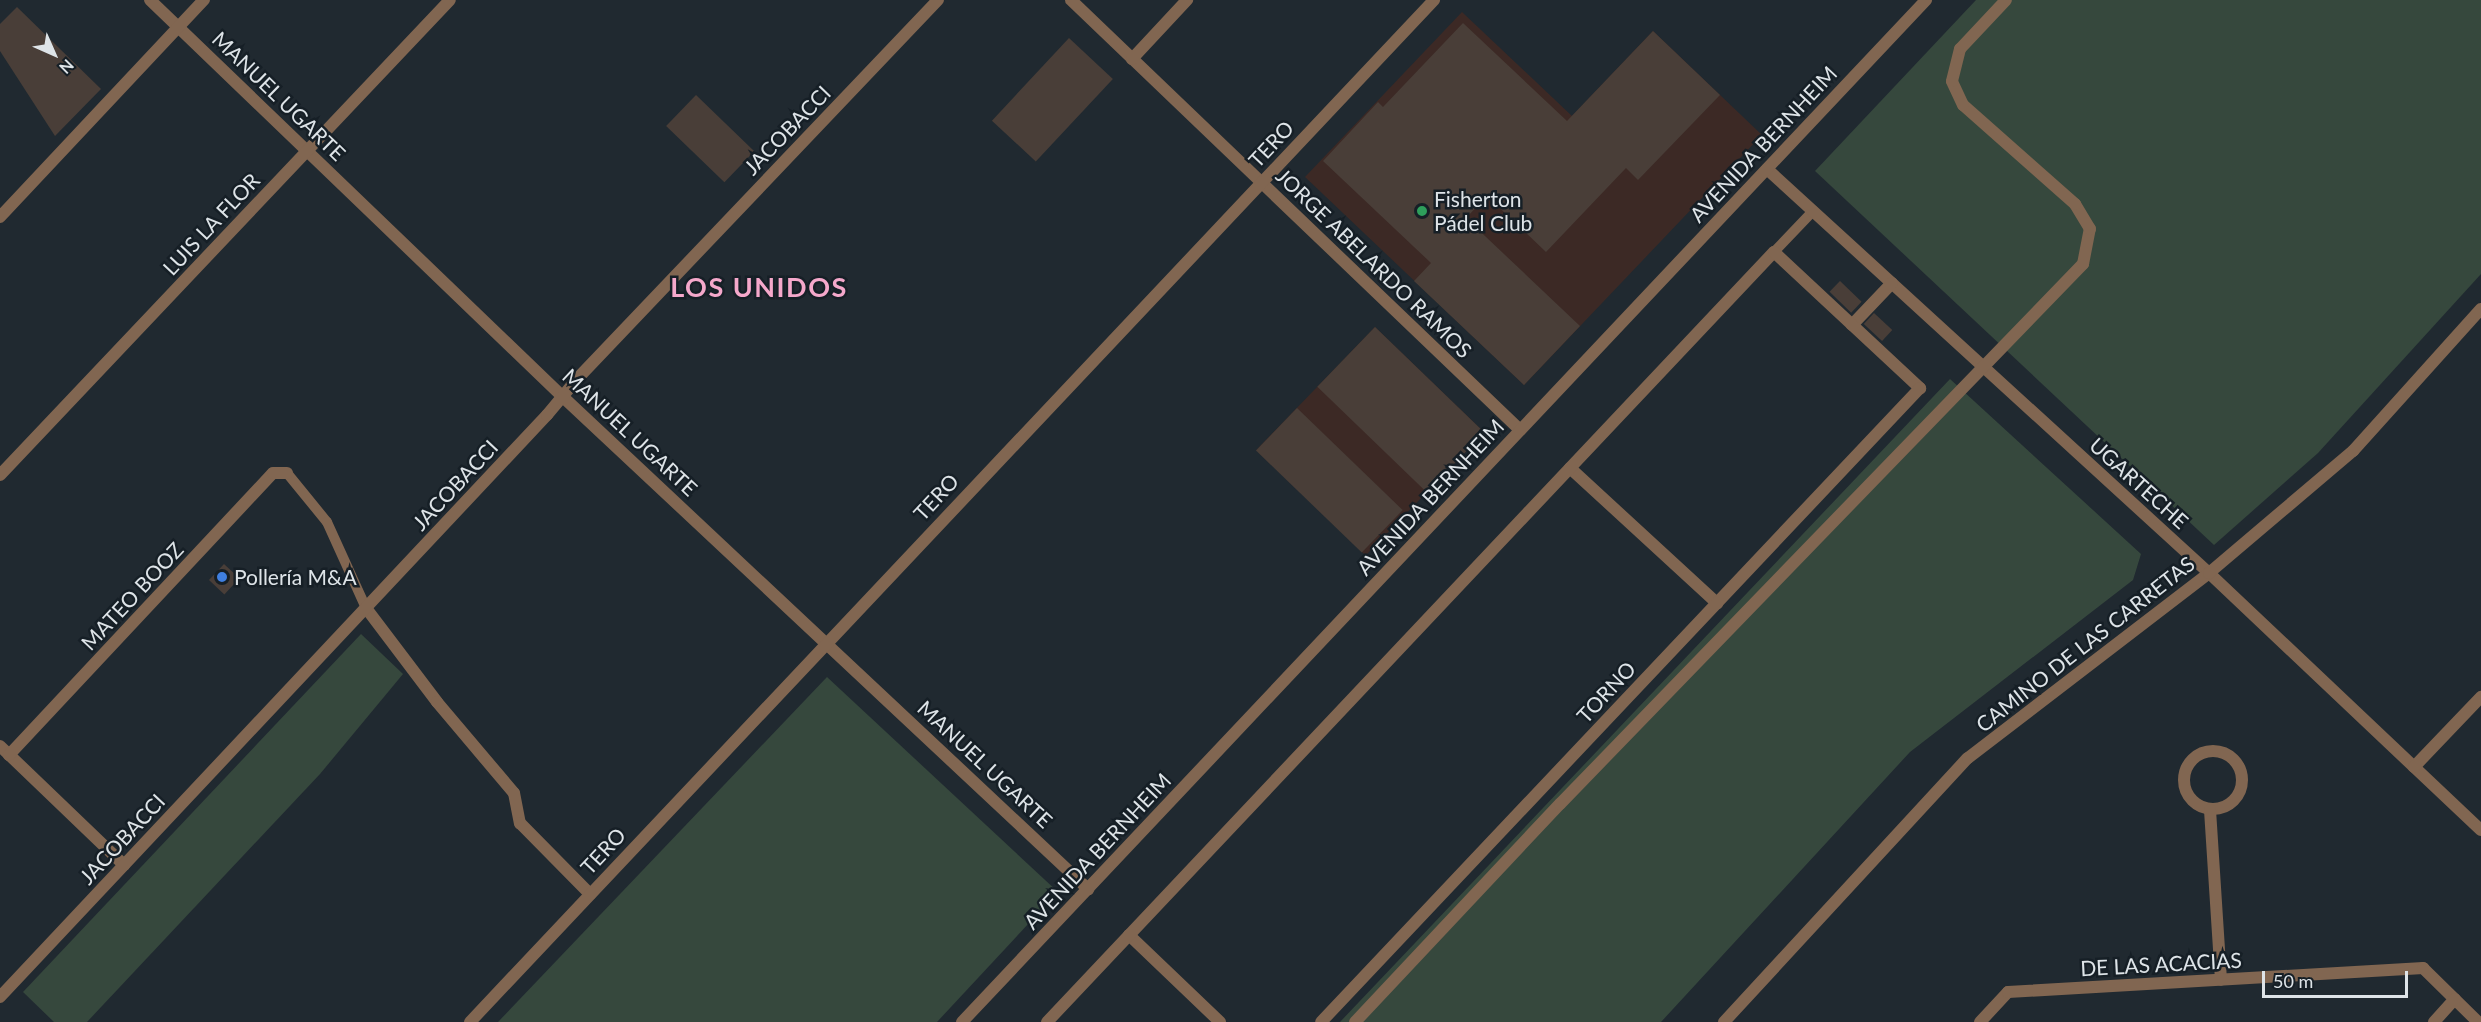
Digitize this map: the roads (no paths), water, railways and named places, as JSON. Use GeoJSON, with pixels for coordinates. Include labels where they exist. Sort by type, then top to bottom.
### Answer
{"type":"FeatureCollection","features":[{"type":"Feature","properties":{"kind":"street","name":"MANUEL UGARTE"},"geometry":{"type":"LineString","coordinates":[[150,0],[562,397],[827,641],[1088,889]]}},
{"type":"Feature","properties":{"kind":"street"},"geometry":{"type":"LineString","coordinates":[[0,217],[204,0]]}},
{"type":"Feature","properties":{"kind":"street","name":"LUIS LA FLOR"},"geometry":{"type":"LineString","coordinates":[[0,475],[450,0]]}},
{"type":"Feature","properties":{"kind":"street","name":"JACOBACCI"},"geometry":{"type":"LineString","coordinates":[[0,997],[562,397],[938,0]]}},
{"type":"Feature","properties":{"kind":"street","name":"JORGE ABELARDO RAMOS"},"geometry":{"type":"LineString","coordinates":[[1071,0],[1520,430]]}},
{"type":"Feature","properties":{"kind":"street"},"geometry":{"type":"LineString","coordinates":[[1132,58],[1187,0]]}},
{"type":"Feature","properties":{"kind":"street","name":"TERO"},"geometry":{"type":"LineString","coordinates":[[470,1022],[1434,0]]}},
{"type":"Feature","properties":{"kind":"street","name":"AVENIDA BERNHEIM"},"geometry":{"type":"LineString","coordinates":[[962,1022],[1926,0]]}},
{"type":"Feature","properties":{"kind":"street"},"geometry":{"type":"LineString","coordinates":[[1355,1022],[1560,804],[2040,312],[2083,264],[2090,229],[2076,204],[1964,105],[1952,81],[1960,49],[2006,0]]}},
{"type":"Feature","properties":{"kind":"street","name":"UGARTECHE"},"geometry":{"type":"LineString","coordinates":[[1767,169],[2209,573],[2481,830]]}},
{"type":"Feature","properties":{"kind":"street"},"geometry":{"type":"LineString","coordinates":[[1047,1022],[1774,252],[1852,325],[1892,283]]}},
{"type":"Feature","properties":{"kind":"street","name":"CAMINO DE LAS CARRETAS"},"geometry":{"type":"LineString","coordinates":[[1724,1022],[1968,758],[2209,573],[2353,451],[2481,309]]}},
{"type":"Feature","properties":{"kind":"street","name":"TORNO"},"geometry":{"type":"LineString","coordinates":[[1321,1022],[1920,388],[1852,325]]}},
{"type":"Feature","properties":{"kind":"street"},"geometry":{"type":"LineString","coordinates":[[1570,468],[1717,603]]}},
{"type":"Feature","properties":{"kind":"street","name":"MATEO BOOZ"},"geometry":{"type":"LineString","coordinates":[[5,751],[273,473],[287,473]]}},
{"type":"Feature","properties":{"kind":"street"},"geometry":{"type":"LineString","coordinates":[[366,608],[437,702],[514,793],[520,823],[590,894]]}},
{"type":"Feature","properties":{"kind":"street"},"geometry":{"type":"LineString","coordinates":[[2414,767],[2481,697]]}},
{"type":"Feature","properties":{"kind":"street"},"geometry":{"type":"LineString","coordinates":[[5,751],[124,865]]}},
{"type":"Feature","properties":{"kind":"street"},"geometry":{"type":"LineString","coordinates":[[2222,752],[2237,763],[2242,772],[2241,791],[2228,806],[2210,810],[2192,801],[2187,794],[2184,774],[2194,758],[2203,753],[2222,752]]}},
{"type":"Feature","properties":{"kind":"street"},"geometry":{"type":"LineString","coordinates":[[2210,810],[2221,980]]}},
{"type":"Feature","properties":{"kind":"street"},"geometry":{"type":"LineString","coordinates":[[1129,935],[1220,1022]]}},
{"type":"Feature","properties":{"kind":"street","name":"DE LAS ACACIAS"},"geometry":{"type":"LineString","coordinates":[[1980,1022],[2008,992],[2423,968],[2478,1022]]}},
{"type":"Feature","properties":{"kind":"street"},"geometry":{"type":"LineString","coordinates":[[2434,1022],[2455,999]]}},
{"type":"Feature","properties":{"kind":"lane"},"geometry":{"type":"LineString","coordinates":[[1774,252],[1813,211]]}},
{"type":"Feature","properties":{"kind":"lane"},"geometry":{"type":"LineString","coordinates":[[287,473],[327,522],[366,608]]}},
{"type":"Feature","properties":{"kind":"place","name":"Fisherton Pádel Club"},"geometry":{"type":"Point","coordinates":[1422,211]}},
{"type":"Feature","properties":{"kind":"place","name":"Pollería M&A"},"geometry":{"type":"Point","coordinates":[222,577]}},
{"type":"Feature","properties":{"kind":"district","name":"LOS UNIDOS"},"geometry":{"type":"Point","coordinates":[759,287]}}]}
